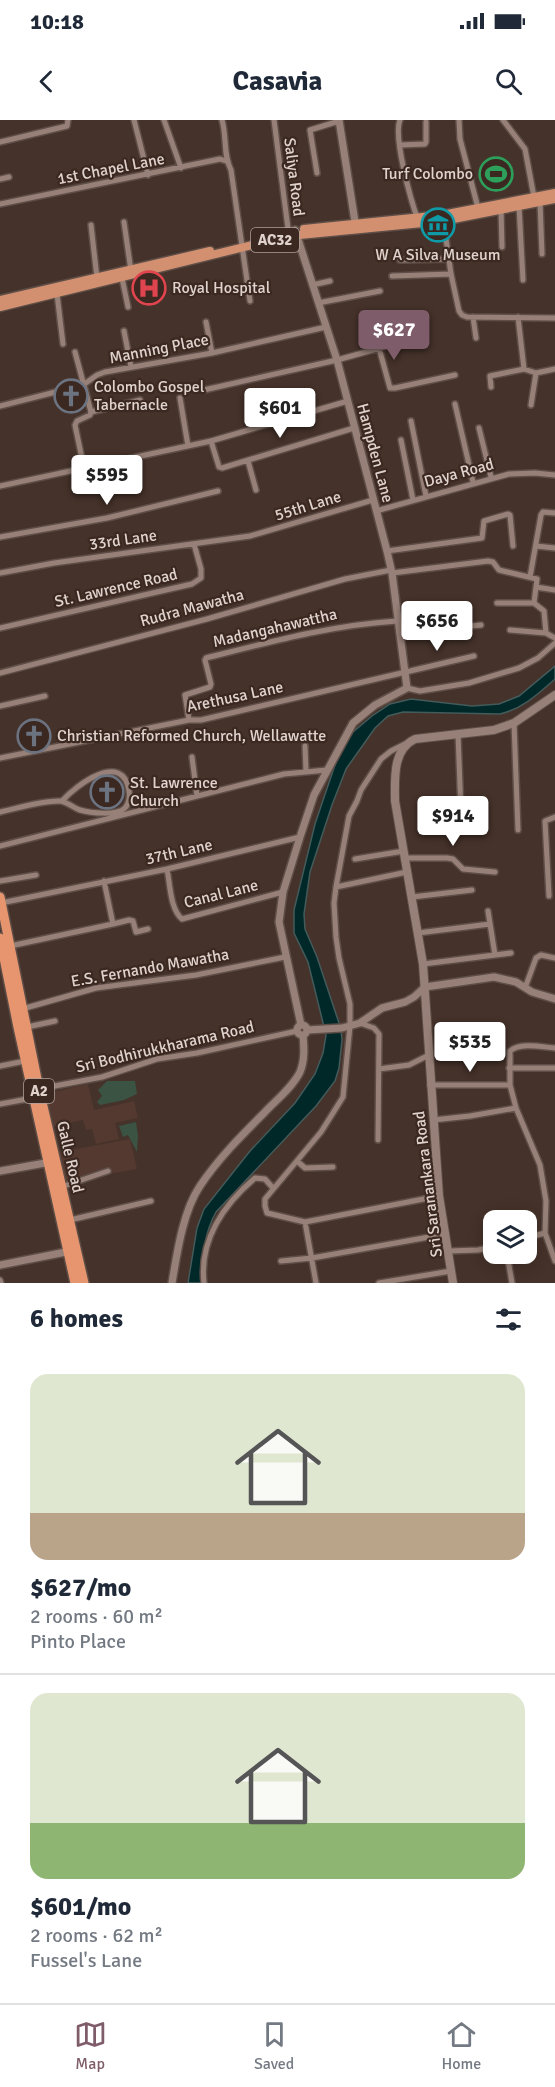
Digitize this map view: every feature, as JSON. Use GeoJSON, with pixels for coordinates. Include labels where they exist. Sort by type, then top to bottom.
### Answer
{"type":"FeatureCollection","features":[{"type":"Feature","properties":{"kind":"highway","name":"Galle Road"},"geometry":{"type":"LineString","coordinates":[[1,900],[21,1009],[27,1027],[36,1094],[72,1250],[84,1283]]}},
{"type":"Feature","properties":{"kind":"highway","name":"Galle Road"},"geometry":{"type":"LineString","coordinates":[[0,938],[4,976],[25,1061],[36,1094]]}},
{"type":"Feature","properties":{"kind":"highway","name":"Galle Road"},"geometry":{"type":"LineString","coordinates":[[51,1162],[62,1187],[70,1220],[75,1283]]}},
{"type":"Feature","properties":{"kind":"main road","name":"AC32"},"geometry":{"type":"LineString","coordinates":[[0,300],[97,278],[131,273],[292,233],[443,218],[519,206],[555,193]]}},
{"type":"Feature","properties":{"kind":"main road","name":"AC32"},"geometry":{"type":"LineString","coordinates":[[443,218],[478,208],[555,199]]}},
{"type":"Feature","properties":{"kind":"main road","name":"AC32"},"geometry":{"type":"LineString","coordinates":[[0,307],[122,278],[131,273]]}},
{"type":"Feature","properties":{"kind":"main road"},"geometry":{"type":"LineString","coordinates":[[405,744],[430,736],[494,730],[514,723],[555,695]]}},
{"type":"Feature","properties":{"kind":"main road","name":"Sri Saranankara Road"},"geometry":{"type":"LineString","coordinates":[[405,744],[398,758],[395,801],[423,964],[439,1197],[453,1283]]}},
{"type":"Feature","properties":{"kind":"street"},"geometry":{"type":"LineString","coordinates":[[0,142],[67,126],[68,120]]}},
{"type":"Feature","properties":{"kind":"street"},"geometry":{"type":"LineString","coordinates":[[134,120],[148,175]]}},
{"type":"Feature","properties":{"kind":"street"},"geometry":{"type":"LineString","coordinates":[[164,120],[181,168]]}},
{"type":"Feature","properties":{"kind":"street"},"geometry":{"type":"LineString","coordinates":[[222,120],[226,139],[226,161],[231,170],[250,301]]}},
{"type":"Feature","properties":{"kind":"street","name":"Saliya Road"},"geometry":{"type":"LineString","coordinates":[[274,120],[292,233]]}},
{"type":"Feature","properties":{"kind":"street"},"geometry":{"type":"LineString","coordinates":[[317,173],[310,130],[339,120],[356,227]]}},
{"type":"Feature","properties":{"kind":"street"},"geometry":{"type":"LineString","coordinates":[[400,120],[397,129],[406,180],[418,221]]}},
{"type":"Feature","properties":{"kind":"street"},"geometry":{"type":"LineString","coordinates":[[459,120],[460,140],[478,208]]}},
{"type":"Feature","properties":{"kind":"street"},"geometry":{"type":"LineString","coordinates":[[503,120],[525,149],[537,200],[542,254]]}},
{"type":"Feature","properties":{"kind":"street"},"geometry":{"type":"LineString","coordinates":[[401,145],[425,144],[426,122]]}},
{"type":"Feature","properties":{"kind":"street","name":"1st Chapel Lane"},"geometry":{"type":"LineString","coordinates":[[0,204],[220,159],[226,161]]}},
{"type":"Feature","properties":{"kind":"street"},"geometry":{"type":"LineString","coordinates":[[0,179],[9,177]]}},
{"type":"Feature","properties":{"kind":"street"},"geometry":{"type":"LineString","coordinates":[[519,206],[523,280]]}},
{"type":"Feature","properties":{"kind":"street"},"geometry":{"type":"LineString","coordinates":[[501,209],[502,247]]}},
{"type":"Feature","properties":{"kind":"street"},"geometry":{"type":"LineString","coordinates":[[443,218],[451,274],[459,311],[462,315],[555,318]]}},
{"type":"Feature","properties":{"kind":"street"},"geometry":{"type":"LineString","coordinates":[[124,222],[131,273]]}},
{"type":"Feature","properties":{"kind":"street"},"geometry":{"type":"LineString","coordinates":[[91,225],[97,278]]}},
{"type":"Feature","properties":{"kind":"street","name":"Hampden Lane"},"geometry":{"type":"LineString","coordinates":[[292,233],[337,360],[387,551],[407,688]]}},
{"type":"Feature","properties":{"kind":"street"},"geometry":{"type":"LineString","coordinates":[[400,260],[449,259]]}},
{"type":"Feature","properties":{"kind":"street"},"geometry":{"type":"LineString","coordinates":[[392,276],[451,274]]}},
{"type":"Feature","properties":{"kind":"street"},"geometry":{"type":"LineString","coordinates":[[122,278],[128,307]]}},
{"type":"Feature","properties":{"kind":"street"},"geometry":{"type":"LineString","coordinates":[[312,285],[330,281]]}},
{"type":"Feature","properties":{"kind":"street"},"geometry":{"type":"LineString","coordinates":[[318,303],[380,291]]}},
{"type":"Feature","properties":{"kind":"street"},"geometry":{"type":"LineString","coordinates":[[57,294],[63,344]]}},
{"type":"Feature","properties":{"kind":"street"},"geometry":{"type":"LineString","coordinates":[[472,317],[476,338]]}},
{"type":"Feature","properties":{"kind":"street"},"geometry":{"type":"LineString","coordinates":[[518,317],[524,369]]}},
{"type":"Feature","properties":{"kind":"street"},"geometry":{"type":"LineString","coordinates":[[206,322],[212,352]]}},
{"type":"Feature","properties":{"kind":"street","name":"Manning Place"},"geometry":{"type":"LineString","coordinates":[[0,406],[83,385],[97,375],[326,327]]}},
{"type":"Feature","properties":{"kind":"street"},"geometry":{"type":"LineString","coordinates":[[124,331],[130,368]]}},
{"type":"Feature","properties":{"kind":"street"},"geometry":{"type":"LineString","coordinates":[[204,390],[337,360],[409,340]]}},
{"type":"Feature","properties":{"kind":"street"},"geometry":{"type":"LineString","coordinates":[[379,348],[390,388],[455,375]]}},
{"type":"Feature","properties":{"kind":"street"},"geometry":{"type":"LineString","coordinates":[[75,352],[91,412]]}},
{"type":"Feature","properties":{"kind":"street"},"geometry":{"type":"LineString","coordinates":[[491,387],[490,376],[524,369],[536,373],[555,369]]}},
{"type":"Feature","properties":{"kind":"street"},"geometry":{"type":"LineString","coordinates":[[531,405],[536,373]]}},
{"type":"Feature","properties":{"kind":"street"},"geometry":{"type":"LineString","coordinates":[[180,398],[188,446]]}},
{"type":"Feature","properties":{"kind":"street"},"geometry":{"type":"LineString","coordinates":[[84,468],[75,424],[77,420],[90,415],[91,412],[140,400]]}},
{"type":"Feature","properties":{"kind":"street"},"geometry":{"type":"LineString","coordinates":[[0,486],[211,441],[348,402]]}},
{"type":"Feature","properties":{"kind":"street"},"geometry":{"type":"LineString","coordinates":[[454,404],[473,482]]}},
{"type":"Feature","properties":{"kind":"street"},"geometry":{"type":"LineString","coordinates":[[411,421],[426,496]]}},
{"type":"Feature","properties":{"kind":"street"},"geometry":{"type":"LineString","coordinates":[[211,441],[219,467],[248,461],[354,428]]}},
{"type":"Feature","properties":{"kind":"street"},"geometry":{"type":"LineString","coordinates":[[479,428],[491,477]]}},
{"type":"Feature","properties":{"kind":"street"},"geometry":{"type":"LineString","coordinates":[[401,440],[413,500]]}},
{"type":"Feature","properties":{"kind":"street"},"geometry":{"type":"LineString","coordinates":[[248,461],[256,490]]}},
{"type":"Feature","properties":{"kind":"street","name":"Daya Road"},"geometry":{"type":"LineString","coordinates":[[376,511],[491,477],[535,473],[553,475]]}},
{"type":"Feature","properties":{"kind":"street"},"geometry":{"type":"LineString","coordinates":[[0,537],[107,518],[218,491]]}},
{"type":"Feature","properties":{"kind":"street","name":"55th Lane"},"geometry":{"type":"LineString","coordinates":[[250,536],[373,500]]}},
{"type":"Feature","properties":{"kind":"street"},"geometry":{"type":"LineString","coordinates":[[534,603],[537,579],[530,577],[541,515],[543,512],[555,513]]}},
{"type":"Feature","properties":{"kind":"street"},"geometry":{"type":"LineString","coordinates":[[387,551],[482,538],[484,521],[508,514],[510,515],[513,546]]}},
{"type":"Feature","properties":{"kind":"street","name":"33rd Lane"},"geometry":{"type":"LineString","coordinates":[[0,573],[54,563],[250,536]]}},
{"type":"Feature","properties":{"kind":"street","name":"St. Lawrence Road"},"geometry":{"type":"LineString","coordinates":[[0,628],[192,584],[201,578],[195,544]]}},
{"type":"Feature","properties":{"kind":"street"},"geometry":{"type":"LineString","coordinates":[[536,546],[555,548]]}},
{"type":"Feature","properties":{"kind":"street","name":"Rudra Mawatha"},"geometry":{"type":"LineString","coordinates":[[0,673],[207,619],[345,579],[391,571],[488,561],[493,562],[499,570],[530,577]]}},
{"type":"Feature","properties":{"kind":"street"},"geometry":{"type":"LineString","coordinates":[[536,587],[555,591]]}},
{"type":"Feature","properties":{"kind":"street"},"geometry":{"type":"LineString","coordinates":[[497,603],[534,603],[544,611],[546,633]]}},
{"type":"Feature","properties":{"kind":"street","name":"Madangahawattha"},"geometry":{"type":"LineString","coordinates":[[189,720],[186,694],[210,687],[211,684],[206,658],[315,631],[360,623],[397,621]]}},
{"type":"Feature","properties":{"kind":"street"},"geometry":{"type":"LineString","coordinates":[[399,633],[481,625]]}},
{"type":"Feature","properties":{"kind":"street"},"geometry":{"type":"LineString","coordinates":[[510,630],[546,633],[555,638]]}},
{"type":"Feature","properties":{"kind":"street"},"geometry":{"type":"LineString","coordinates":[[172,1283],[177,1252],[192,1199],[199,1186],[228,1149],[282,1096],[294,1081],[302,1062],[302,1030],[279,922],[283,892],[314,795],[353,723],[375,705],[407,688],[420,691],[469,683],[519,668],[537,658],[555,643]]}},
{"type":"Feature","properties":{"kind":"street","name":"Arethusa Lane"},"geometry":{"type":"LineString","coordinates":[[0,758],[189,720],[201,720],[474,656]]}},
{"type":"Feature","properties":{"kind":"street"},"geometry":{"type":"LineString","coordinates":[[0,706],[45,696]]}},
{"type":"Feature","properties":{"kind":"street"},"geometry":{"type":"LineString","coordinates":[[514,723],[518,830]]}},
{"type":"Feature","properties":{"kind":"street"},"geometry":{"type":"LineString","coordinates":[[458,734],[461,812]]}},
{"type":"Feature","properties":{"kind":"street"},"geometry":{"type":"LineString","coordinates":[[405,744],[381,759],[361,790],[349,816],[336,887],[336,937],[350,1004],[346,1027],[343,1097],[321,1132],[265,1199],[264,1206],[267,1213],[305,1222],[439,1197]]}},
{"type":"Feature","properties":{"kind":"street"},"geometry":{"type":"LineString","coordinates":[[305,746],[306,771]]}},
{"type":"Feature","properties":{"kind":"street"},"geometry":{"type":"LineString","coordinates":[[192,758],[197,796]]}},
{"type":"Feature","properties":{"kind":"street"},"geometry":{"type":"LineString","coordinates":[[0,846],[284,774],[327,770]]}},
{"type":"Feature","properties":{"kind":"street"},"geometry":{"type":"LineString","coordinates":[[0,812],[62,801],[80,810],[97,813],[123,810],[127,807],[130,796],[128,783],[122,774],[117,772],[103,773],[76,786],[62,801]]}},
{"type":"Feature","properties":{"kind":"street"},"geometry":{"type":"LineString","coordinates":[[549,896],[545,821],[555,817]]}},
{"type":"Feature","properties":{"kind":"street","name":"37th Lane"},"geometry":{"type":"LineString","coordinates":[[1,900],[167,869],[300,837]]}},
{"type":"Feature","properties":{"kind":"street"},"geometry":{"type":"LineString","coordinates":[[356,859],[405,855],[447,858],[453,859],[463,868],[495,872]]}},
{"type":"Feature","properties":{"kind":"street","name":"Canal Lane"},"geometry":{"type":"LineString","coordinates":[[167,869],[175,908],[182,919],[283,892]]}},
{"type":"Feature","properties":{"kind":"street"},"geometry":{"type":"LineString","coordinates":[[336,887],[407,872]]}},
{"type":"Feature","properties":{"kind":"street"},"geometry":{"type":"LineString","coordinates":[[0,881],[36,875]]}},
{"type":"Feature","properties":{"kind":"street"},"geometry":{"type":"LineString","coordinates":[[105,881],[113,924]]}},
{"type":"Feature","properties":{"kind":"street"},"geometry":{"type":"LineString","coordinates":[[412,897],[472,890]]}},
{"type":"Feature","properties":{"kind":"street"},"geometry":{"type":"LineString","coordinates":[[488,910],[495,955]]}},
{"type":"Feature","properties":{"kind":"street"},"geometry":{"type":"LineString","coordinates":[[9,946],[129,920],[133,921],[136,932],[148,928]]}},
{"type":"Feature","properties":{"kind":"street"},"geometry":{"type":"LineString","coordinates":[[418,933],[490,924]]}},
{"type":"Feature","properties":{"kind":"street"},"geometry":{"type":"LineString","coordinates":[[423,964],[512,953]]}},
{"type":"Feature","properties":{"kind":"street"},"geometry":{"type":"LineString","coordinates":[[525,988],[536,958],[541,955],[555,958]]}},
{"type":"Feature","properties":{"kind":"street","name":"E.S. Fernando Mawatha"},"geometry":{"type":"LineString","coordinates":[[21,1009],[96,988],[189,977],[285,957]]}},
{"type":"Feature","properties":{"kind":"street"},"geometry":{"type":"LineString","coordinates":[[302,1030],[346,1027],[360,1023],[382,1008],[405,1002],[425,987],[494,977],[516,982],[532,992],[555,999]]}},
{"type":"Feature","properties":{"kind":"street"},"geometry":{"type":"LineString","coordinates":[[27,1027],[55,1021]]}},
{"type":"Feature","properties":{"kind":"street"},"geometry":{"type":"LineString","coordinates":[[360,1023],[374,1028],[379,1034],[378,1140]]}},
{"type":"Feature","properties":{"kind":"street","name":"Sri Bodhirukkharama Road"},"geometry":{"type":"LineString","coordinates":[[0,1104],[102,1077],[157,1059],[198,1053],[302,1030]]}},
{"type":"Feature","properties":{"kind":"street"},"geometry":{"type":"LineString","coordinates":[[555,1048],[514,1047],[510,1052],[509,1068],[516,1108],[540,1166],[546,1201],[544,1233],[555,1261]]}},
{"type":"Feature","properties":{"kind":"street"},"geometry":{"type":"LineString","coordinates":[[380,1069],[409,1065],[429,1055]]}},
{"type":"Feature","properties":{"kind":"street"},"geometry":{"type":"LineString","coordinates":[[0,1066],[25,1061]]}},
{"type":"Feature","properties":{"kind":"street"},"geometry":{"type":"LineString","coordinates":[[509,1068],[555,1068]]}},
{"type":"Feature","properties":{"kind":"street"},"geometry":{"type":"LineString","coordinates":[[430,1085],[510,1084]]}},
{"type":"Feature","properties":{"kind":"street"},"geometry":{"type":"LineString","coordinates":[[433,1120],[516,1108]]}},
{"type":"Feature","properties":{"kind":"street"},"geometry":{"type":"LineString","coordinates":[[297,1161],[305,1168],[333,1167]]}},
{"type":"Feature","properties":{"kind":"street"},"geometry":{"type":"LineString","coordinates":[[0,1172],[51,1162]]}},
{"type":"Feature","properties":{"kind":"street"},"geometry":{"type":"LineString","coordinates":[[62,1187],[108,1171]]}},
{"type":"Feature","properties":{"kind":"street"},"geometry":{"type":"LineString","coordinates":[[204,1283],[203,1272],[210,1235],[221,1214],[255,1178],[265,1179],[273,1188]]}},
{"type":"Feature","properties":{"kind":"street"},"geometry":{"type":"LineString","coordinates":[[70,1220],[151,1201]]}},
{"type":"Feature","properties":{"kind":"street"},"geometry":{"type":"LineString","coordinates":[[546,1201],[555,1201]]}},
{"type":"Feature","properties":{"kind":"street"},"geometry":{"type":"LineString","coordinates":[[305,1222],[316,1283]]}},
{"type":"Feature","properties":{"kind":"street"},"geometry":{"type":"LineString","coordinates":[[537,1235],[544,1233]]}},
{"type":"Feature","properties":{"kind":"street"},"geometry":{"type":"LineString","coordinates":[[281,1261],[312,1258],[446,1234]]}},
{"type":"Feature","properties":{"kind":"street"},"geometry":{"type":"LineString","coordinates":[[449,1251],[483,1249]]}},
{"type":"Feature","properties":{"kind":"street"},"geometry":{"type":"LineString","coordinates":[[0,1265],[72,1250]]}},
{"type":"Feature","properties":{"kind":"street"},"geometry":{"type":"LineString","coordinates":[[509,1264],[512,1283]]}},
{"type":"Feature","properties":{"kind":"street"},"geometry":{"type":"LineString","coordinates":[[379,1283],[452,1271]]}},
{"type":"Feature","properties":{"kind":"shaded area"},"geometry":{"type":"Polygon","coordinates":[[[88,1084],[94,1110],[134,1101],[138,1118],[115,1123],[119,1139],[96,1144],[92,1129],[86,1130],[83,1120],[52,1127],[44,1094],[88,1084]]]}},
{"type":"Feature","properties":{"kind":"shaded area"},"geometry":{"type":"Polygon","coordinates":[[[130,1139],[137,1169],[64,1182],[59,1152],[130,1139]]]}},
{"type":"Feature","properties":{"kind":"green space"},"geometry":{"type":"Polygon","coordinates":[[[107,1081],[135,1081],[137,1094],[124,1100],[100,1105],[97,1102],[102,1096],[98,1090],[107,1081]]]}},
{"type":"Feature","properties":{"kind":"green space"},"geometry":{"type":"Polygon","coordinates":[[[136,1122],[137,1152],[128,1135],[123,1137],[119,1126],[136,1122]]]}},
{"type":"Feature","properties":{"kind":"water"},"geometry":{"type":"Polygon","coordinates":[[[555,666],[555,679],[529,700],[508,712],[500,714],[403,712],[388,716],[375,728],[346,769],[310,872],[304,914],[305,929],[317,957],[341,1029],[339,1068],[335,1081],[316,1106],[216,1212],[206,1237],[201,1283],[188,1283],[197,1228],[204,1209],[250,1151],[295,1103],[315,1074],[323,1053],[326,1035],[308,962],[294,933],[294,910],[315,824],[337,759],[347,741],[353,732],[390,704],[411,699],[472,706],[499,704],[519,696],[555,666]]]}},
{"type":"Feature","properties":{"kind":"place","name":"Turf Colombo"},"geometry":{"type":"Point","coordinates":[496,174]}},
{"type":"Feature","properties":{"kind":"place","name":"W A Silva Museum"},"geometry":{"type":"Point","coordinates":[438,225]}},
{"type":"Feature","properties":{"kind":"place","name":"Royal Hospital"},"geometry":{"type":"Point","coordinates":[149,288]}},
{"type":"Feature","properties":{"kind":"place","name":"Colombo Gospel Tabernacle"},"geometry":{"type":"Point","coordinates":[71,396]}},
{"type":"Feature","properties":{"kind":"place","name":"Christian Reformed Church, Wellawatte"},"geometry":{"type":"Point","coordinates":[34,736]}},
{"type":"Feature","properties":{"kind":"place","name":"St. Lawrence Church"},"geometry":{"type":"Point","coordinates":[107,792]}}]}
